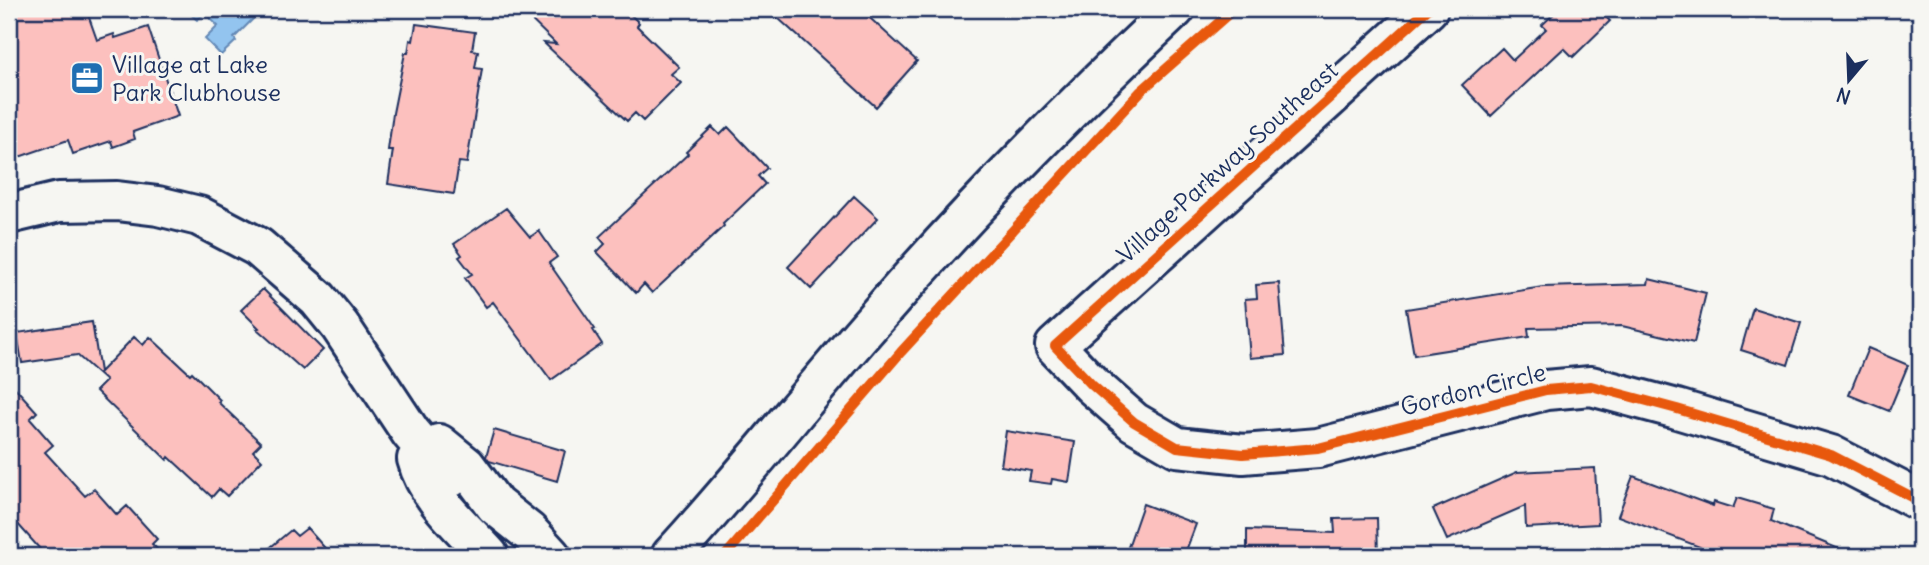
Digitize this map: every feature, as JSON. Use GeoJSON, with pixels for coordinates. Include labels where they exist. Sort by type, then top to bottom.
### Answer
{"type":"FeatureCollection","features":[{"type":"Feature","properties":{"kind":"street"},"geometry":{"type":"LineString","coordinates":[[671,556],[707,518],[878,315],[957,228],[1035,145],[1175,9]]}},
{"type":"Feature","properties":{"kind":"street","name":"Village Parkway Southeast"},"geometry":{"type":"LineString","coordinates":[[1055,346],[1428,9]]}},
{"type":"Feature","properties":{"kind":"street"},"geometry":{"type":"LineString","coordinates":[[9,214],[60,202],[117,201],[158,206],[199,216],[258,247],[325,308],[340,326],[411,433],[422,475],[449,479],[495,505],[529,533],[551,556]]}},
{"type":"Feature","properties":{"kind":"street","name":"Gordon Circle"},"geometry":{"type":"LineString","coordinates":[[1055,346],[1092,385],[1134,422],[1177,447],[1243,454],[1318,448],[1546,390],[1591,386],[1831,455],[1920,501]]}},
{"type":"Feature","properties":{"kind":"street"},"geometry":{"type":"LineString","coordinates":[[449,479],[489,556]]}},
{"type":"Feature","properties":{"kind":"water"},"geometry":{"type":"Polygon","coordinates":[[[185,9],[263,9],[221,55],[205,39],[218,26],[205,13],[197,20],[185,9]]]}},
{"type":"Feature","properties":{"kind":"building","name":"Village at Lake Park Clubhouse"},"geometry":{"type":"Polygon","coordinates":[[[28,9],[86,9],[97,40],[114,34],[115,38],[148,27],[178,116],[133,132],[135,139],[113,147],[111,141],[73,154],[68,140],[19,157],[9,126],[9,15],[28,9]]]}},
{"type":"Feature","properties":{"kind":"building"},"geometry":{"type":"Polygon","coordinates":[[[520,9],[625,9],[639,23],[637,26],[679,67],[671,74],[681,83],[643,121],[635,113],[627,121],[544,43],[556,44],[520,9]]]}},
{"type":"Feature","properties":{"kind":"building"},"geometry":{"type":"Polygon","coordinates":[[[768,9],[860,9],[917,61],[876,107],[768,9]]]}},
{"type":"Feature","properties":{"kind":"building"},"geometry":{"type":"Polygon","coordinates":[[[1559,9],[1598,9],[1610,21],[1573,57],[1564,48],[1491,116],[1462,85],[1502,48],[1513,60],[1546,29],[1542,25],[1559,9]]]}},
{"type":"Feature","properties":{"kind":"building"},"geometry":{"type":"Polygon","coordinates":[[[416,24],[475,32],[472,50],[478,51],[475,68],[482,69],[467,163],[459,162],[454,194],[388,184],[393,150],[388,150],[393,113],[405,53],[408,53],[410,40],[413,41],[416,24]]]}},
{"type":"Feature","properties":{"kind":"building"},"geometry":{"type":"Polygon","coordinates":[[[712,127],[720,135],[728,127],[767,168],[758,176],[765,184],[652,293],[644,284],[636,293],[597,252],[605,244],[599,237],[688,154],[686,152],[712,127]]]}},
{"type":"Feature","properties":{"kind":"building"},"geometry":{"type":"Polygon","coordinates":[[[854,196],[878,218],[811,289],[788,267],[854,196]]]}},
{"type":"Feature","properties":{"kind":"building"},"geometry":{"type":"Polygon","coordinates":[[[506,208],[530,237],[539,231],[557,257],[549,263],[595,329],[593,330],[602,344],[551,380],[493,302],[486,307],[465,278],[472,274],[459,257],[462,255],[454,244],[506,208]]]}},
{"type":"Feature","properties":{"kind":"building"},"geometry":{"type":"Polygon","coordinates":[[[1649,279],[1706,293],[1694,343],[1622,326],[1528,328],[1529,337],[1414,355],[1406,309],[1543,287],[1648,284],[1649,279]]]}},
{"type":"Feature","properties":{"kind":"building"},"geometry":{"type":"Polygon","coordinates":[[[1279,283],[1285,355],[1250,358],[1245,299],[1257,298],[1256,285],[1279,283]]]}},
{"type":"Feature","properties":{"kind":"building"},"geometry":{"type":"Polygon","coordinates":[[[263,289],[323,350],[303,370],[257,329],[259,328],[241,310],[263,289]]]}},
{"type":"Feature","properties":{"kind":"building"},"geometry":{"type":"Polygon","coordinates":[[[1753,308],[1801,323],[1788,365],[1741,350],[1753,308]]]}},
{"type":"Feature","properties":{"kind":"building"},"geometry":{"type":"Polygon","coordinates":[[[92,322],[100,372],[134,337],[143,345],[150,337],[190,374],[192,372],[220,400],[218,402],[261,443],[253,451],[262,460],[227,496],[219,489],[212,497],[169,457],[167,460],[96,391],[106,381],[77,355],[22,363],[17,333],[92,322]]]}},
{"type":"Feature","properties":{"kind":"building"},"geometry":{"type":"Polygon","coordinates":[[[1868,348],[1908,365],[1889,411],[1849,395],[1868,348]]]}},
{"type":"Feature","properties":{"kind":"building"},"geometry":{"type":"Polygon","coordinates":[[[9,381],[37,412],[30,419],[53,445],[45,452],[85,496],[94,489],[117,515],[127,506],[157,539],[152,544],[164,556],[46,556],[9,514],[9,381]]]}},
{"type":"Feature","properties":{"kind":"building"},"geometry":{"type":"Polygon","coordinates":[[[494,430],[565,451],[557,481],[489,461],[486,457],[494,430]]]}},
{"type":"Feature","properties":{"kind":"building"},"geometry":{"type":"Polygon","coordinates":[[[1006,431],[1075,442],[1069,482],[1052,479],[1051,484],[1029,481],[1031,471],[1001,466],[1006,431]]]}},
{"type":"Feature","properties":{"kind":"building"},"geometry":{"type":"Polygon","coordinates":[[[1595,468],[1598,524],[1526,528],[1525,506],[1447,540],[1433,509],[1517,472],[1595,468]]]}},
{"type":"Feature","properties":{"kind":"building"},"geometry":{"type":"Polygon","coordinates":[[[1633,476],[1713,506],[1714,502],[1733,508],[1737,498],[1774,509],[1771,521],[1856,556],[1697,556],[1700,547],[1618,516],[1633,476]]]}},
{"type":"Feature","properties":{"kind":"building"},"geometry":{"type":"Polygon","coordinates":[[[1143,504],[1196,524],[1184,556],[1141,556],[1143,552],[1128,547],[1143,504]]]}},
{"type":"Feature","properties":{"kind":"building"},"geometry":{"type":"Polygon","coordinates":[[[1377,518],[1378,556],[1247,556],[1247,530],[1335,533],[1334,519],[1377,518]]]}},
{"type":"Feature","properties":{"kind":"building"},"geometry":{"type":"Polygon","coordinates":[[[307,528],[332,556],[260,556],[291,530],[297,536],[307,528]]]}},
{"type":"Feature","properties":{"kind":"cycle path"},"geometry":{"type":"LineString","coordinates":[[725,556],[901,352],[1141,91],[1234,9]]}},
{"type":"Feature","properties":{"kind":"cycle path"},"geometry":{"type":"LineString","coordinates":[[1428,9],[1055,346],[1092,385],[1134,422],[1177,447],[1243,454],[1318,448],[1546,390],[1591,386],[1831,455],[1920,501]]}},
{"type":"Feature","properties":{"kind":"place","name":"Village at Lake Park Clubhouse"},"geometry":{"type":"Point","coordinates":[87,78]}}]}
